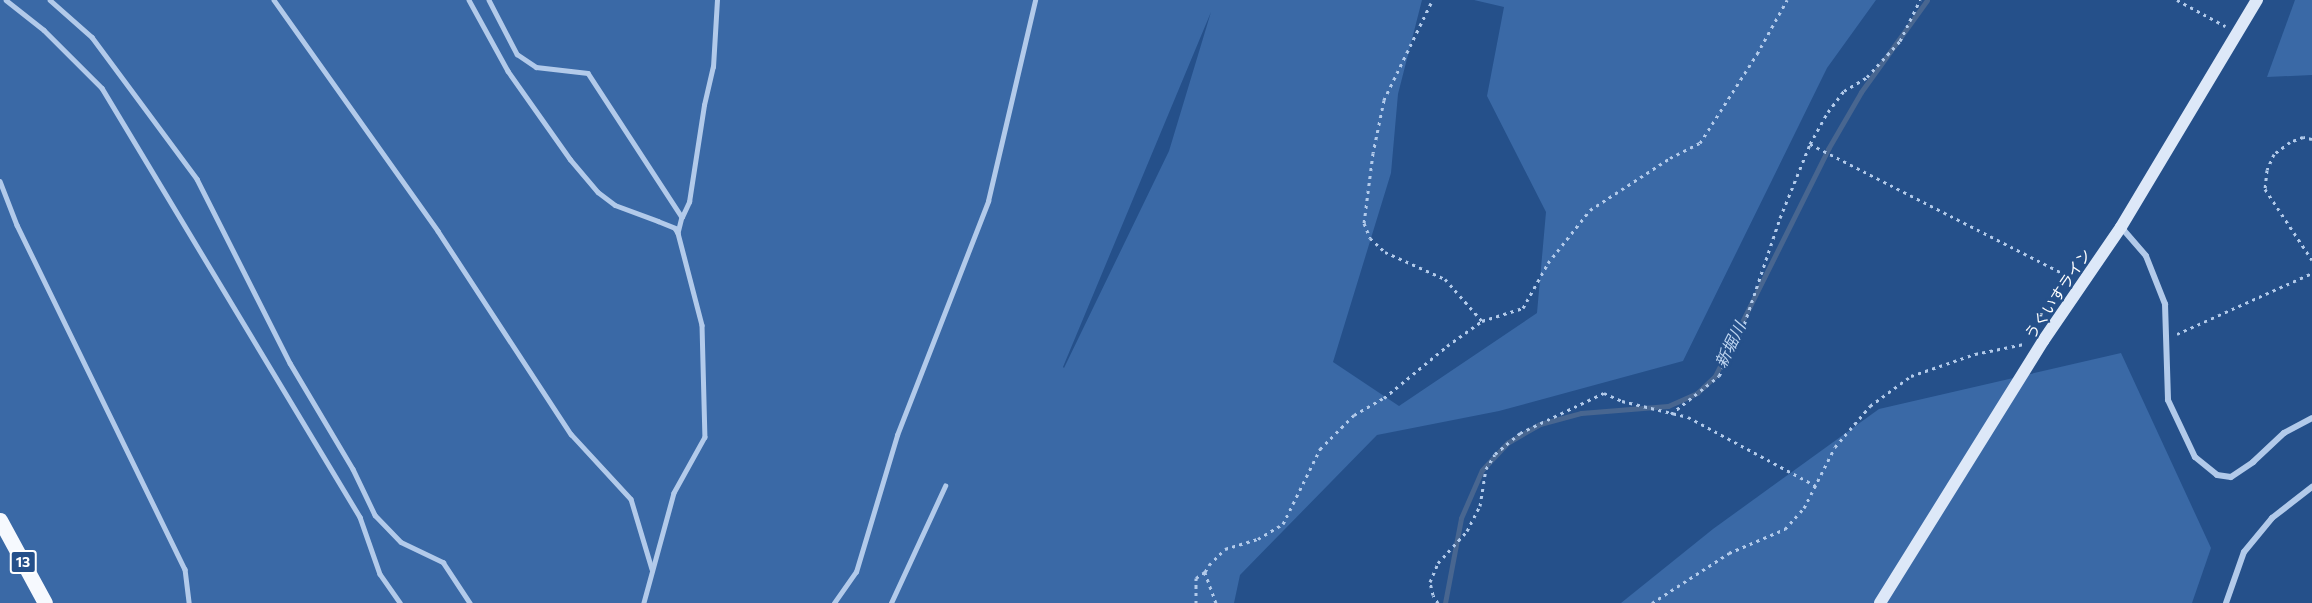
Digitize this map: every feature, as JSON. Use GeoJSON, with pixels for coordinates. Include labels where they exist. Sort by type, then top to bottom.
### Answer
{"type":"FeatureCollection","features":[{"type":"Feature","properties":{"kind":"main road","name":"13"},"geometry":{"type":"LineString","coordinates":[[0,520],[45,603]]}},
{"type":"Feature","properties":{"kind":"street","name":"うぐいすライン"},"geometry":{"type":"LineString","coordinates":[[1880,603],[2043,341],[2121,227],[2257,0]]}},
{"type":"Feature","properties":{"kind":"street"},"geometry":{"type":"LineString","coordinates":[[2121,227],[2146,256],[2165,304],[2168,339],[2168,400],[2195,457],[2217,475],[2230,477],[2253,462],[2284,433],[2312,418]]}},
{"type":"Feature","properties":{"kind":"street"},"geometry":{"type":"LineString","coordinates":[[2226,603],[2244,552],[2272,518],[2312,487]]}},
{"type":"Feature","properties":{"kind":"lane"},"geometry":{"type":"LineString","coordinates":[[6,0],[44,30],[102,88],[360,517],[380,574],[400,603]]}},
{"type":"Feature","properties":{"kind":"lane"},"geometry":{"type":"LineString","coordinates":[[50,0],[92,36],[197,179],[290,363],[353,469],[375,515],[401,542],[443,562],[470,603]]}},
{"type":"Feature","properties":{"kind":"lane"},"geometry":{"type":"LineString","coordinates":[[274,0],[438,231],[571,434],[631,499],[653,572]]}},
{"type":"Feature","properties":{"kind":"lane"},"geometry":{"type":"LineString","coordinates":[[469,0],[508,71],[570,159],[598,192],[615,205],[658,220],[675,228],[678,233],[702,325],[705,437],[674,493],[645,602],[653,603]]}},
{"type":"Feature","properties":{"kind":"lane"},"geometry":{"type":"LineString","coordinates":[[489,0],[517,54],[536,67],[588,74],[682,217]]}},
{"type":"Feature","properties":{"kind":"lane"},"geometry":{"type":"LineString","coordinates":[[678,233],[689,202],[704,105],[713,67],[717,0]]}},
{"type":"Feature","properties":{"kind":"lane"},"geometry":{"type":"LineString","coordinates":[[834,603],[856,572],[897,435],[988,201],[1035,0]]}},
{"type":"Feature","properties":{"kind":"lane"},"geometry":{"type":"LineString","coordinates":[[0,181],[17,225],[185,569],[189,603]]}},
{"type":"Feature","properties":{"kind":"lane"},"geometry":{"type":"LineString","coordinates":[[891,603],[945,486]]}},
{"type":"Feature","properties":{"kind":"path"},"geometry":{"type":"LineString","coordinates":[[1197,603],[1196,578],[1205,572],[1225,549],[1258,539],[1283,524],[1320,449],[1354,415],[1384,398],[1447,346],[1482,321],[1523,308],[1548,263],[1590,210],[1670,158],[1700,143],[1757,54],[1787,0]]}},
{"type":"Feature","properties":{"kind":"path"},"geometry":{"type":"LineString","coordinates":[[1671,414],[1719,376],[1742,331],[1780,218],[1810,144],[1828,112],[1844,91],[1867,77],[1900,41],[1920,0]]}},
{"type":"Feature","properties":{"kind":"path"},"geometry":{"type":"LineString","coordinates":[[2177,0],[2237,32]]}},
{"type":"Feature","properties":{"kind":"path"},"geometry":{"type":"LineString","coordinates":[[1431,3],[1384,100],[1373,153],[1364,224],[1370,237],[1385,252],[1445,279],[1482,321]]}},
{"type":"Feature","properties":{"kind":"path"},"geometry":{"type":"LineString","coordinates":[[2312,139],[2302,137],[2290,142],[2274,154],[2267,170],[2265,189],[2312,260]]}},
{"type":"Feature","properties":{"kind":"path"},"geometry":{"type":"LineString","coordinates":[[1810,144],[2082,284]]}},
{"type":"Feature","properties":{"kind":"path"},"geometry":{"type":"LineString","coordinates":[[2168,339],[2312,273]]}},
{"type":"Feature","properties":{"kind":"path"},"geometry":{"type":"LineString","coordinates":[[1652,603],[1729,553],[1785,529],[1804,508],[1835,447],[1870,406],[1911,376],[1975,354],[2043,341]]}},
{"type":"Feature","properties":{"kind":"path"},"geometry":{"type":"LineString","coordinates":[[1438,603],[1432,595],[1430,582],[1438,563],[1467,531],[1480,506],[1486,469],[1506,444],[1528,429],[1604,393],[1622,401],[1688,417],[1816,486]]}},
{"type":"Feature","properties":{"kind":"path"},"geometry":{"type":"LineString","coordinates":[[1205,572],[1216,603]]}},
{"type":"Feature","properties":{"kind":"shaded area"},"geometry":{"type":"Polygon","coordinates":[[[0,0],[1422,0],[1398,94],[1391,173],[1333,362],[1399,406],[1537,313],[1546,212],[1487,96],[1504,7],[1474,0],[1876,0],[1827,68],[1683,361],[1499,411],[1377,435],[1240,575],[1234,603],[0,603],[0,0]],[[1211,12],[1064,368],[1169,151],[1211,12]]]}},
{"type":"Feature","properties":{"kind":"shaded area"},"geometry":{"type":"Polygon","coordinates":[[[2295,0],[2312,0],[2312,75],[2267,77],[2295,0]]]}},
{"type":"Feature","properties":{"kind":"shaded area"},"geometry":{"type":"Polygon","coordinates":[[[2121,353],[2211,548],[2192,603],[1621,603],[1713,529],[1879,409],[2121,353]]]}},
{"type":"Feature","properties":{"kind":"waterway","name":"新堀川"},"geometry":{"type":"LineString","coordinates":[[1445,603],[1461,518],[1482,470],[1507,443],[1540,424],[1581,413],[1668,406],[1697,393],[1715,376],[1828,149],[1861,92],[1927,0]]}}]}
